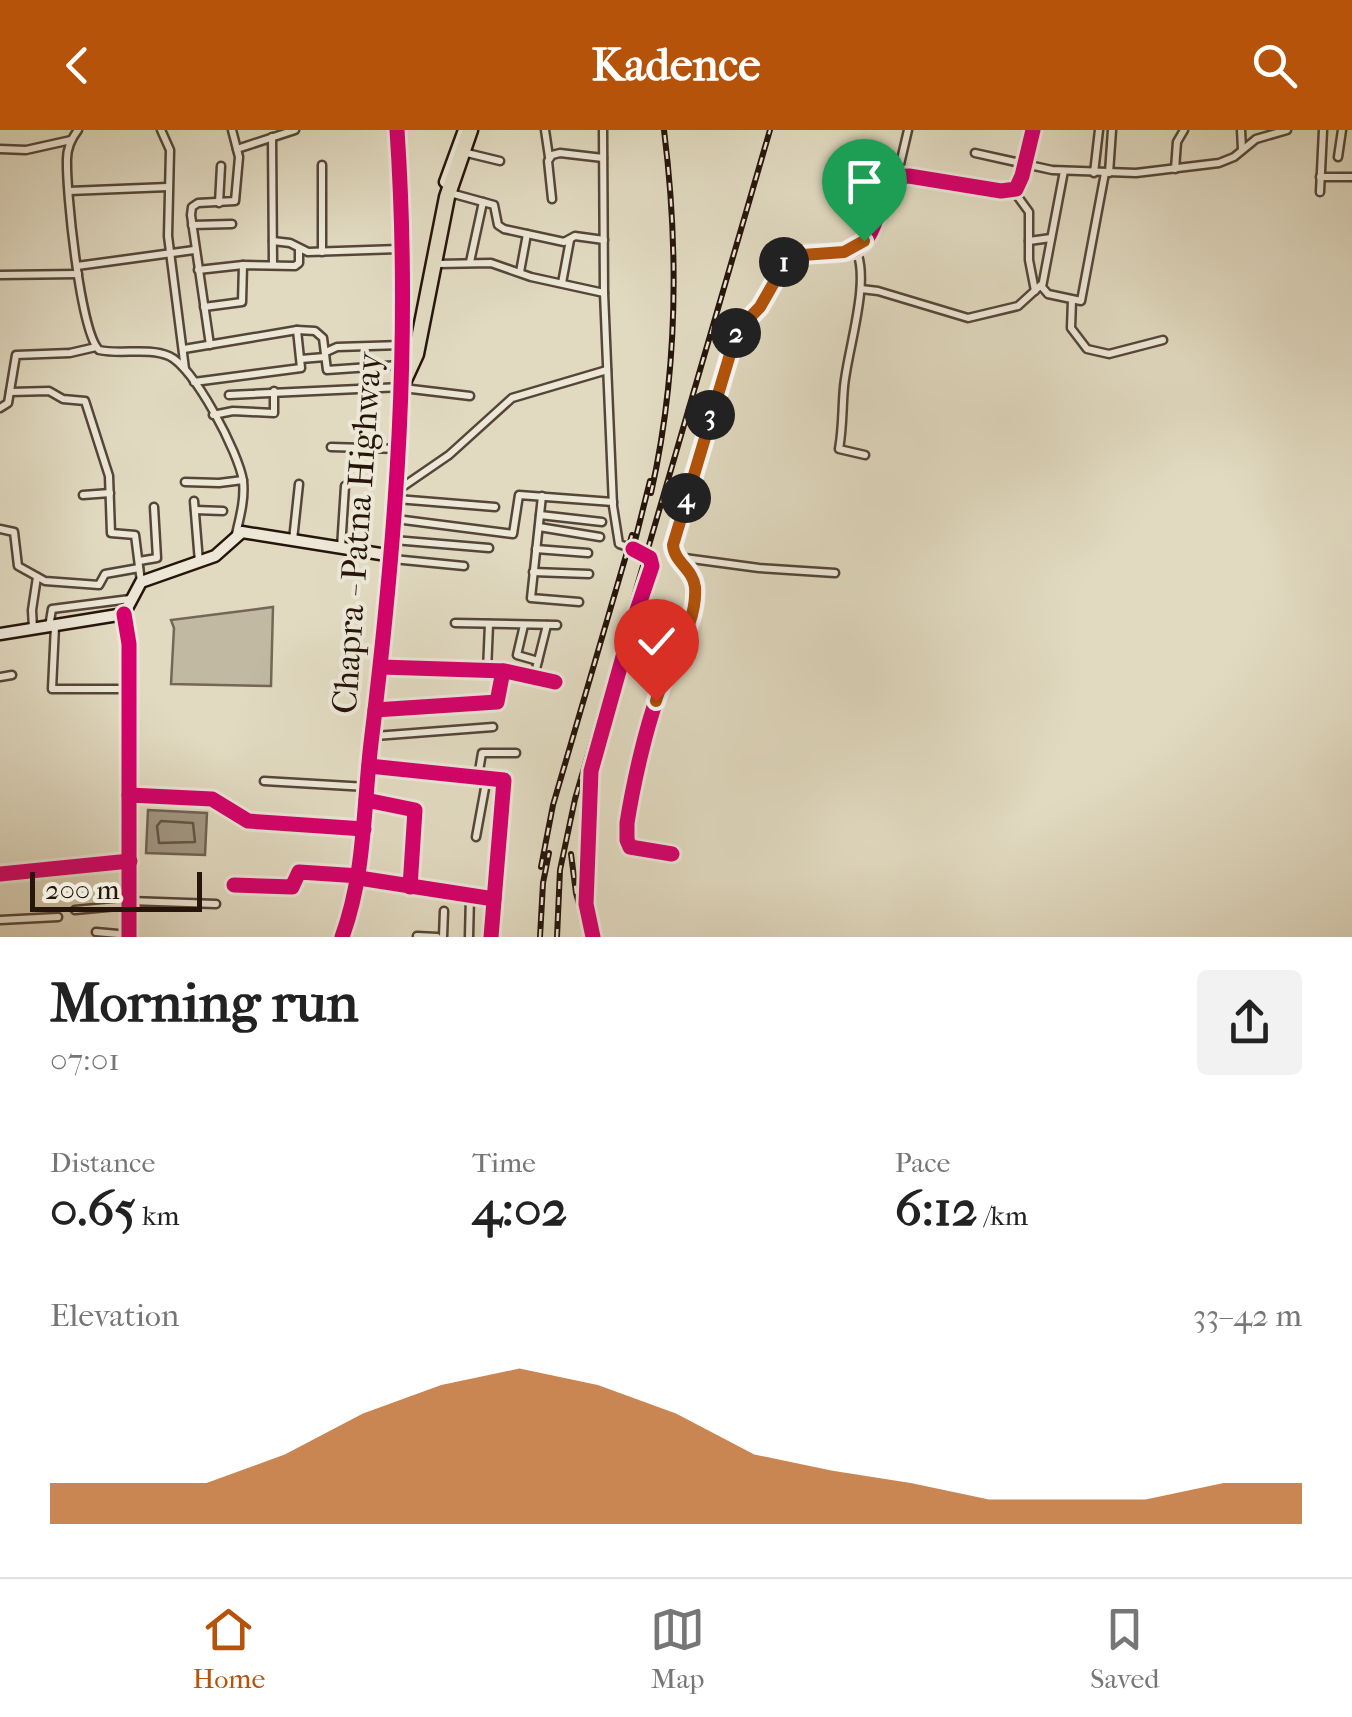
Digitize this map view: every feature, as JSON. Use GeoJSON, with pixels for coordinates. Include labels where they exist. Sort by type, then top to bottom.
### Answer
{"type":"FeatureCollection","features":[{"type":"Feature","properties":{"kind":"highway","name":"Chapra - Patna Highway"},"geometry":{"type":"LineString","coordinates":[[342,937],[360,877],[368,766],[396,519],[403,380],[397,130]]}},
{"type":"Feature","properties":{"kind":"highway"},"geometry":{"type":"LineString","coordinates":[[403,380],[416,354],[448,192],[470,130]]}},
{"type":"Feature","properties":{"kind":"street"},"geometry":{"type":"LineString","coordinates":[[78,130],[67,158],[69,191],[88,332],[96,347]]}},
{"type":"Feature","properties":{"kind":"street"},"geometry":{"type":"LineString","coordinates":[[160,130],[169,144],[171,255],[185,370]]}},
{"type":"Feature","properties":{"kind":"street"},"geometry":{"type":"LineString","coordinates":[[210,344],[194,250],[192,210],[195,204],[235,201],[238,149],[232,130]]}},
{"type":"Feature","properties":{"kind":"street"},"geometry":{"type":"LineString","coordinates":[[238,149],[294,130]]}},
{"type":"Feature","properties":{"kind":"street"},"geometry":{"type":"LineString","coordinates":[[422,326],[470,130]]}},
{"type":"Feature","properties":{"kind":"street"},"geometry":{"type":"LineString","coordinates":[[422,326],[422,300],[434,230],[456,145],[470,130]]}},
{"type":"Feature","properties":{"kind":"street"},"geometry":{"type":"LineString","coordinates":[[545,130],[552,198]]}},
{"type":"Feature","properties":{"kind":"street"},"geometry":{"type":"LineString","coordinates":[[593,937],[586,904],[591,771],[630,628],[652,566],[650,558],[642,552],[619,544],[613,502],[604,292],[604,130]]}},
{"type":"Feature","properties":{"kind":"street"},"geometry":{"type":"LineString","coordinates":[[672,854],[630,847],[626,832],[658,693],[688,622],[695,590],[689,572],[676,557],[674,542],[737,331],[760,307],[789,256],[856,248],[868,235],[888,188],[897,177],[908,130]]}},
{"type":"Feature","properties":{"kind":"street"},"geometry":{"type":"LineString","coordinates":[[1012,190],[1020,183],[1033,130]]}},
{"type":"Feature","properties":{"kind":"street"},"geometry":{"type":"LineString","coordinates":[[1094,173],[1099,130]]}},
{"type":"Feature","properties":{"kind":"street"},"geometry":{"type":"LineString","coordinates":[[1042,284],[1048,294],[1082,300],[1094,214],[1107,173],[1112,130]]}},
{"type":"Feature","properties":{"kind":"street"},"geometry":{"type":"LineString","coordinates":[[1175,169],[1177,142],[1184,130]]}},
{"type":"Feature","properties":{"kind":"street"},"geometry":{"type":"LineString","coordinates":[[1241,130],[1242,150]]}},
{"type":"Feature","properties":{"kind":"street"},"geometry":{"type":"LineString","coordinates":[[975,153],[1064,172],[1175,169],[1219,163],[1256,139],[1287,130]]}},
{"type":"Feature","properties":{"kind":"street"},"geometry":{"type":"LineString","coordinates":[[1320,192],[1323,130]]}},
{"type":"Feature","properties":{"kind":"street"},"geometry":{"type":"LineString","coordinates":[[1338,157],[1342,130]]}},
{"type":"Feature","properties":{"kind":"street"},"geometry":{"type":"LineString","coordinates":[[272,137],[273,265]]}},
{"type":"Feature","properties":{"kind":"street"},"geometry":{"type":"LineString","coordinates":[[0,151],[71,140]]}},
{"type":"Feature","properties":{"kind":"street"},"geometry":{"type":"LineString","coordinates":[[466,152],[500,162]]}},
{"type":"Feature","properties":{"kind":"street"},"geometry":{"type":"LineString","coordinates":[[549,157],[560,152],[604,158]]}},
{"type":"Feature","properties":{"kind":"street"},"geometry":{"type":"LineString","coordinates":[[322,165],[322,252]]}},
{"type":"Feature","properties":{"kind":"street"},"geometry":{"type":"LineString","coordinates":[[219,203],[220,166]]}},
{"type":"Feature","properties":{"kind":"street"},"geometry":{"type":"LineString","coordinates":[[861,289],[966,318],[1018,306],[1042,284],[1064,172]]}},
{"type":"Feature","properties":{"kind":"street"},"geometry":{"type":"LineString","coordinates":[[1320,176],[1352,178]]}},
{"type":"Feature","properties":{"kind":"street"},"geometry":{"type":"LineString","coordinates":[[897,177],[1012,190],[1029,212],[1035,292]]}},
{"type":"Feature","properties":{"kind":"street"},"geometry":{"type":"LineString","coordinates":[[69,191],[168,187]]}},
{"type":"Feature","properties":{"kind":"street"},"geometry":{"type":"LineString","coordinates":[[454,194],[496,206],[500,227],[560,242],[576,236],[604,240]]}},
{"type":"Feature","properties":{"kind":"street"},"geometry":{"type":"LineString","coordinates":[[470,262],[483,202]]}},
{"type":"Feature","properties":{"kind":"street"},"geometry":{"type":"LineString","coordinates":[[192,225],[232,224]]}},
{"type":"Feature","properties":{"kind":"street"},"geometry":{"type":"LineString","coordinates":[[520,273],[527,234]]}},
{"type":"Feature","properties":{"kind":"street"},"geometry":{"type":"LineString","coordinates":[[1029,241],[1052,238]]}},
{"type":"Feature","properties":{"kind":"street"},"geometry":{"type":"LineString","coordinates":[[562,283],[570,240]]}},
{"type":"Feature","properties":{"kind":"street"},"geometry":{"type":"LineString","coordinates":[[274,242],[322,252],[401,249]]}},
{"type":"Feature","properties":{"kind":"street"},"geometry":{"type":"LineString","coordinates":[[856,248],[861,262],[861,289],[843,388],[840,450],[866,456]]}},
{"type":"Feature","properties":{"kind":"street"},"geometry":{"type":"LineString","coordinates":[[0,276],[78,270],[194,250]]}},
{"type":"Feature","properties":{"kind":"street"},"geometry":{"type":"LineString","coordinates":[[198,270],[243,264],[298,265],[299,250]]}},
{"type":"Feature","properties":{"kind":"street"},"geometry":{"type":"LineString","coordinates":[[204,308],[242,302],[243,264]]}},
{"type":"Feature","properties":{"kind":"street"},"geometry":{"type":"LineString","coordinates":[[436,264],[498,264],[520,273],[604,292]]}},
{"type":"Feature","properties":{"kind":"street"},"geometry":{"type":"LineString","coordinates":[[1072,300],[1071,328],[1087,349],[1110,354],[1163,340]]}},
{"type":"Feature","properties":{"kind":"street"},"geometry":{"type":"LineString","coordinates":[[184,350],[297,330],[318,332],[323,338],[328,370],[403,380],[470,396]]}},
{"type":"Feature","properties":{"kind":"street"},"geometry":{"type":"LineString","coordinates":[[194,382],[300,368],[297,330]]}},
{"type":"Feature","properties":{"kind":"street"},"geometry":{"type":"LineString","coordinates":[[301,359],[325,355],[338,347],[403,345]]}},
{"type":"Feature","properties":{"kind":"street"},"geometry":{"type":"LineString","coordinates":[[0,408],[6,406],[16,355],[70,354],[96,347],[112,352],[159,353],[176,360],[185,370],[234,454],[242,480],[243,502],[236,534],[221,552],[141,582]]}},
{"type":"Feature","properties":{"kind":"street"},"geometry":{"type":"LineString","coordinates":[[397,495],[450,456],[512,398],[608,370]]}},
{"type":"Feature","properties":{"kind":"street"},"geometry":{"type":"LineString","coordinates":[[229,395],[403,380]]}},
{"type":"Feature","properties":{"kind":"street"},"geometry":{"type":"LineString","coordinates":[[10,392],[47,390],[63,399],[84,401],[107,470],[110,534],[135,535],[141,582],[124,614],[129,690],[130,936],[96,932]]}},
{"type":"Feature","properties":{"kind":"street"},"geometry":{"type":"LineString","coordinates":[[213,415],[230,411],[274,413],[274,391]]}},
{"type":"Feature","properties":{"kind":"street"},"geometry":{"type":"LineString","coordinates":[[331,446],[400,449]]}},
{"type":"Feature","properties":{"kind":"street"},"geometry":{"type":"LineString","coordinates":[[185,482],[214,484],[242,480]]}},
{"type":"Feature","properties":{"kind":"street"},"geometry":{"type":"LineString","coordinates":[[293,540],[299,484]]}},
{"type":"Feature","properties":{"kind":"street"},"geometry":{"type":"LineString","coordinates":[[341,548],[345,486]]}},
{"type":"Feature","properties":{"kind":"street"},"geometry":{"type":"LineString","coordinates":[[83,495],[110,493]]}},
{"type":"Feature","properties":{"kind":"street"},"geometry":{"type":"LineString","coordinates":[[397,495],[496,507]]}},
{"type":"Feature","properties":{"kind":"street"},"geometry":{"type":"LineString","coordinates":[[396,519],[512,534],[517,496],[613,502]]}},
{"type":"Feature","properties":{"kind":"street"},"geometry":{"type":"LineString","coordinates":[[542,496],[532,600],[578,602]]}},
{"type":"Feature","properties":{"kind":"street"},"geometry":{"type":"LineString","coordinates":[[198,562],[195,506],[223,510]]}},
{"type":"Feature","properties":{"kind":"street"},"geometry":{"type":"LineString","coordinates":[[0,530],[14,531],[18,566],[43,580],[98,586],[105,574],[157,557],[154,507]]}},
{"type":"Feature","properties":{"kind":"street"},"geometry":{"type":"LineString","coordinates":[[540,515],[602,522]]}},
{"type":"Feature","properties":{"kind":"street"},"geometry":{"type":"LineString","coordinates":[[538,527],[600,537]]}},
{"type":"Feature","properties":{"kind":"street"},"geometry":{"type":"LineString","coordinates":[[236,534],[246,532],[393,558],[464,566]]}},
{"type":"Feature","properties":{"kind":"street"},"geometry":{"type":"LineString","coordinates":[[394,540],[489,548]]}},
{"type":"Feature","properties":{"kind":"street"},"geometry":{"type":"LineString","coordinates":[[536,549],[588,553]]}},
{"type":"Feature","properties":{"kind":"street"},"geometry":{"type":"LineString","coordinates":[[676,557],[835,573]]}},
{"type":"Feature","properties":{"kind":"street"},"geometry":{"type":"LineString","coordinates":[[534,572],[589,574]]}},
{"type":"Feature","properties":{"kind":"street"},"geometry":{"type":"LineString","coordinates":[[34,629],[32,610],[38,576]]}},
{"type":"Feature","properties":{"kind":"street"},"geometry":{"type":"LineString","coordinates":[[129,690],[52,688],[52,609],[132,598]]}},
{"type":"Feature","properties":{"kind":"street"},"geometry":{"type":"LineString","coordinates":[[0,634],[124,614]]}},
{"type":"Feature","properties":{"kind":"street"},"geometry":{"type":"LineString","coordinates":[[455,623],[557,625]]}},
{"type":"Feature","properties":{"kind":"street"},"geometry":{"type":"LineString","coordinates":[[488,671],[489,624]]}},
{"type":"Feature","properties":{"kind":"street"},"geometry":{"type":"LineString","coordinates":[[524,624],[517,654],[538,661]]}},
{"type":"Feature","properties":{"kind":"street"},"geometry":{"type":"LineString","coordinates":[[534,677],[547,625]]}},
{"type":"Feature","properties":{"kind":"street"},"geometry":{"type":"LineString","coordinates":[[381,667],[503,671],[555,682]]}},
{"type":"Feature","properties":{"kind":"street"},"geometry":{"type":"LineString","coordinates":[[375,710],[497,702],[503,671]]}},
{"type":"Feature","properties":{"kind":"street"},"geometry":{"type":"LineString","coordinates":[[0,677],[12,675]]}},
{"type":"Feature","properties":{"kind":"street"},"geometry":{"type":"LineString","coordinates":[[372,736],[493,727]]}},
{"type":"Feature","properties":{"kind":"street"},"geometry":{"type":"LineString","coordinates":[[476,837],[483,753],[516,753]]}},
{"type":"Feature","properties":{"kind":"street"},"geometry":{"type":"LineString","coordinates":[[368,766],[503,779],[491,937]]}},
{"type":"Feature","properties":{"kind":"street"},"geometry":{"type":"LineString","coordinates":[[264,781],[366,794],[415,810],[410,887]]}},
{"type":"Feature","properties":{"kind":"street"},"geometry":{"type":"LineString","coordinates":[[129,795],[216,800],[248,821],[364,829]]}},
{"type":"Feature","properties":{"kind":"street"},"geometry":{"type":"LineString","coordinates":[[0,874],[130,861]]}},
{"type":"Feature","properties":{"kind":"street"},"geometry":{"type":"LineString","coordinates":[[234,886],[292,887],[299,872],[360,877],[494,900]]}},
{"type":"Feature","properties":{"kind":"street"},"geometry":{"type":"LineString","coordinates":[[468,937],[470,896]]}},
{"type":"Feature","properties":{"kind":"street"},"geometry":{"type":"LineString","coordinates":[[76,910],[130,903],[216,904]]}},
{"type":"Feature","properties":{"kind":"street"},"geometry":{"type":"LineString","coordinates":[[418,922],[418,936],[440,937],[444,911]]}},
{"type":"Feature","properties":{"kind":"street"},"geometry":{"type":"LineString","coordinates":[[0,920],[58,917]]}},
{"type":"Feature","properties":{"kind":"shaded area"},"geometry":{"type":"Polygon","coordinates":[[[273,607],[271,686],[171,684],[171,620],[273,607]]]}},
{"type":"Feature","properties":{"kind":"water"},"geometry":{"type":"Polygon","coordinates":[[[148,810],[207,813],[205,855],[146,853],[148,810]]]}},
{"type":"Feature","properties":{"kind":"railway"},"geometry":{"type":"LineString","coordinates":[[651,493],[667,403],[673,312],[672,221],[664,130]]}},
{"type":"Feature","properties":{"kind":"railway"},"geometry":{"type":"LineString","coordinates":[[557,937],[560,870],[575,799],[770,130]]}},
{"type":"Feature","properties":{"kind":"railway"},"geometry":{"type":"LineString","coordinates":[[633,549],[650,481]]}},
{"type":"Feature","properties":{"kind":"railway"},"geometry":{"type":"LineString","coordinates":[[541,867],[553,805],[632,535]]}},
{"type":"Feature","properties":{"kind":"railway"},"geometry":{"type":"LineString","coordinates":[[540,937],[549,853]]}},
{"type":"Feature","properties":{"kind":"railway"},"geometry":{"type":"LineString","coordinates":[[571,854],[588,937]]}},
{"type":"Feature","properties":{"kind":"cycle path"},"geometry":{"type":"LineString","coordinates":[[342,937],[360,863],[395,508],[403,283],[397,130]]}},
{"type":"Feature","properties":{"kind":"cycle path"},"geometry":{"type":"LineString","coordinates":[[672,854],[630,847],[627,823],[653,709],[693,612],[695,585],[673,545],[737,331],[760,307],[789,256],[844,252],[861,244],[897,177],[1001,191],[1016,189],[1033,130]]}},
{"type":"Feature","properties":{"kind":"cycle path"},"geometry":{"type":"LineString","coordinates":[[593,937],[586,904],[591,771],[652,566],[650,558],[633,549]]}},
{"type":"Feature","properties":{"kind":"cycle path"},"geometry":{"type":"LineString","coordinates":[[124,614],[129,644],[129,937]]}},
{"type":"Feature","properties":{"kind":"cycle path"},"geometry":{"type":"LineString","coordinates":[[381,667],[505,671],[555,682]]}},
{"type":"Feature","properties":{"kind":"cycle path"},"geometry":{"type":"LineString","coordinates":[[375,710],[497,702],[503,671]]}},
{"type":"Feature","properties":{"kind":"cycle path"},"geometry":{"type":"LineString","coordinates":[[369,766],[504,780],[491,937]]}},
{"type":"Feature","properties":{"kind":"cycle path"},"geometry":{"type":"LineString","coordinates":[[129,795],[212,799],[248,821],[364,829]]}},
{"type":"Feature","properties":{"kind":"cycle path"},"geometry":{"type":"LineString","coordinates":[[366,800],[415,810],[410,887]]}},
{"type":"Feature","properties":{"kind":"cycle path"},"geometry":{"type":"LineString","coordinates":[[0,874],[130,861]]}},
{"type":"Feature","properties":{"kind":"cycle path"},"geometry":{"type":"LineString","coordinates":[[234,885],[292,887],[299,872],[360,876]]}},
{"type":"Feature","properties":{"kind":"cycle path"},"geometry":{"type":"LineString","coordinates":[[359,878],[494,899]]}},
{"type":"Feature","properties":{"kind":"route"},"geometry":{"type":"LineString","coordinates":[[656,701],[688,622],[695,590],[692,577],[673,552],[673,545],[737,331],[760,307],[789,256],[844,252],[864,241]]}}]}
